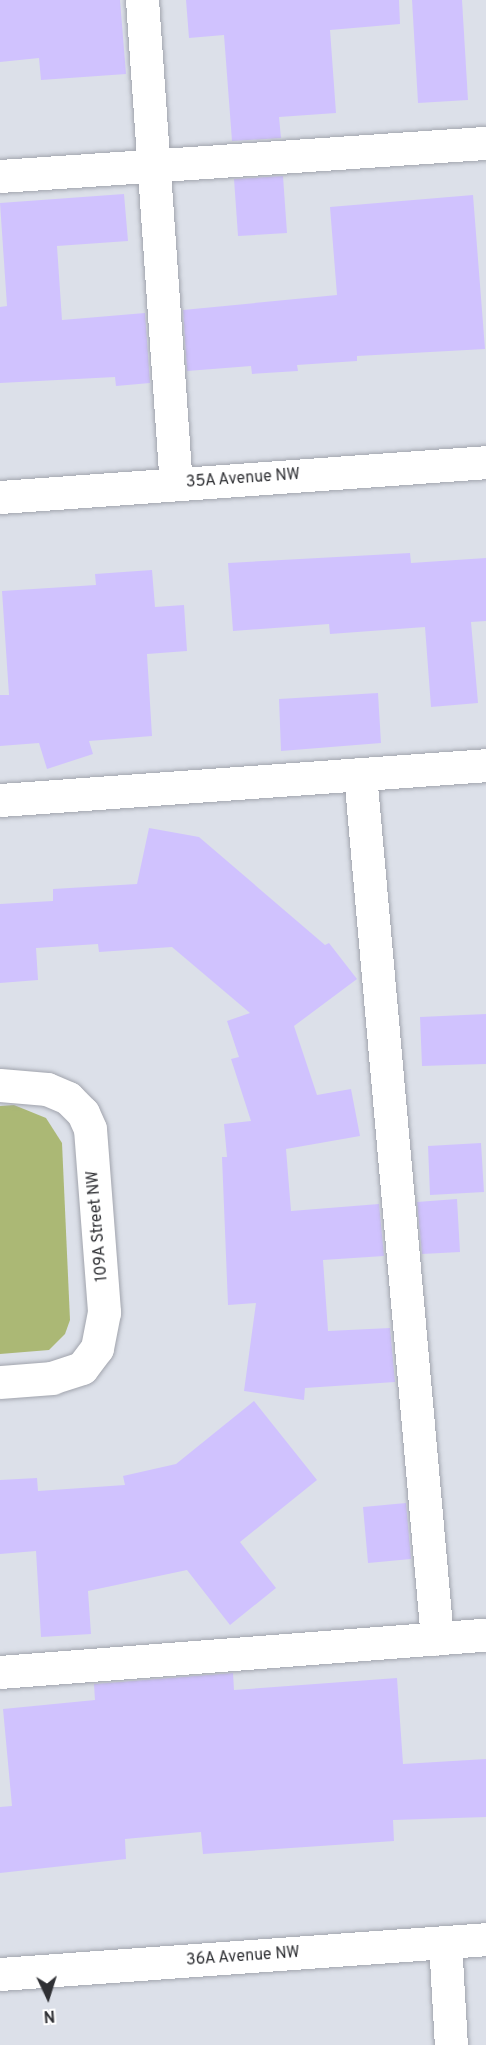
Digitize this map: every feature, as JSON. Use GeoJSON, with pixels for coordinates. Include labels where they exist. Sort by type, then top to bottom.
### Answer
{"type":"FeatureCollection","features":[{"type":"Feature","properties":{"kind":"street"},"geometry":{"type":"LineString","coordinates":[[142,0],[176,484]]}},
{"type":"Feature","properties":{"kind":"street"},"geometry":{"type":"LineString","coordinates":[[0,176],[486,143]]}},
{"type":"Feature","properties":{"kind":"street","name":"35A Avenue NW"},"geometry":{"type":"LineString","coordinates":[[0,497],[486,462]]}},
{"type":"Feature","properties":{"kind":"street"},"geometry":{"type":"LineString","coordinates":[[0,800],[486,765]]}},
{"type":"Feature","properties":{"kind":"street"},"geometry":{"type":"LineString","coordinates":[[360,774],[437,1639]]}},
{"type":"Feature","properties":{"kind":"street","name":"109A Street NW"},"geometry":{"type":"LineString","coordinates":[[0,1085],[27,1084],[68,1098],[83,1113],[90,1129],[104,1312],[103,1332],[91,1358],[69,1374],[0,1382]]}},
{"type":"Feature","properties":{"kind":"street"},"geometry":{"type":"LineString","coordinates":[[0,1672],[486,1635]]}},
{"type":"Feature","properties":{"kind":"street","name":"36A Avenue NW"},"geometry":{"type":"LineString","coordinates":[[0,1974],[486,1940]]}},
{"type":"Feature","properties":{"kind":"street"},"geometry":{"type":"LineString","coordinates":[[445,1942],[451,2045]]}},
{"type":"Feature","properties":{"kind":"green space"},"geometry":{"type":"Polygon","coordinates":[[[14,1105],[46,1118],[62,1143],[70,1320],[65,1334],[49,1350],[0,1354],[0,1106],[14,1105]]]}},
{"type":"Feature","properties":{"kind":"building"},"geometry":{"type":"Polygon","coordinates":[[[0,0],[120,0],[126,74],[41,80],[39,58],[0,62],[0,0]]]}},
{"type":"Feature","properties":{"kind":"building"},"geometry":{"type":"Polygon","coordinates":[[[186,0],[399,0],[400,24],[330,30],[336,113],[279,117],[281,138],[232,141],[224,35],[189,38],[186,0]]]}},
{"type":"Feature","properties":{"kind":"building"},"geometry":{"type":"Polygon","coordinates":[[[412,0],[462,0],[468,100],[418,103],[412,0]]]}},
{"type":"Feature","properties":{"kind":"building"},"geometry":{"type":"Polygon","coordinates":[[[283,176],[287,233],[238,236],[234,179],[283,176]]]}},
{"type":"Feature","properties":{"kind":"building"},"geometry":{"type":"Polygon","coordinates":[[[124,194],[128,241],[57,246],[62,320],[145,313],[150,383],[116,386],[115,377],[0,383],[0,307],[7,306],[0,203],[124,194]]]}},
{"type":"Feature","properties":{"kind":"building"},"geometry":{"type":"Polygon","coordinates":[[[473,195],[485,349],[357,356],[357,361],[297,365],[298,371],[252,374],[251,366],[187,371],[183,310],[337,295],[330,207],[473,195]]]}},
{"type":"Feature","properties":{"kind":"building"},"geometry":{"type":"Polygon","coordinates":[[[410,553],[411,563],[486,558],[486,621],[471,622],[478,703],[431,707],[425,627],[330,634],[329,624],[233,631],[228,563],[410,553]]]}},
{"type":"Feature","properties":{"kind":"building"},"geometry":{"type":"Polygon","coordinates":[[[152,570],[155,607],[184,605],[187,651],[147,654],[152,736],[89,741],[93,754],[47,769],[39,743],[0,746],[0,695],[9,695],[2,591],[96,585],[95,574],[152,570]]]}},
{"type":"Feature","properties":{"kind":"building"},"geometry":{"type":"Polygon","coordinates":[[[378,693],[381,743],[281,751],[279,699],[378,693]]]}},
{"type":"Feature","properties":{"kind":"building"},"geometry":{"type":"Polygon","coordinates":[[[149,828],[199,837],[325,945],[329,943],[357,979],[294,1026],[317,1095],[351,1089],[360,1136],[286,1149],[291,1211],[379,1204],[384,1256],[323,1260],[328,1331],[390,1328],[395,1382],[305,1388],[304,1400],[244,1391],[256,1303],[228,1305],[222,1157],[227,1157],[224,1124],[251,1121],[231,1059],[239,1057],[227,1021],[250,1013],[172,947],[99,952],[98,944],[36,948],[38,980],[0,983],[0,904],[53,901],[53,889],[137,884],[149,828]]]}},
{"type":"Feature","properties":{"kind":"building"},"geometry":{"type":"Polygon","coordinates":[[[486,1014],[486,1064],[422,1066],[420,1017],[486,1014]]]}},
{"type":"Feature","properties":{"kind":"building"},"geometry":{"type":"Polygon","coordinates":[[[481,1143],[484,1192],[430,1195],[428,1146],[481,1143]]]}},
{"type":"Feature","properties":{"kind":"building"},"geometry":{"type":"Polygon","coordinates":[[[457,1199],[460,1252],[422,1254],[417,1202],[457,1199]]]}},
{"type":"Feature","properties":{"kind":"building"},"geometry":{"type":"Polygon","coordinates":[[[254,1401],[317,1480],[240,1542],[276,1588],[230,1625],[187,1570],[88,1591],[91,1634],[41,1637],[36,1551],[0,1554],[0,1480],[37,1478],[38,1491],[125,1485],[123,1476],[176,1464],[254,1401]]]}},
{"type":"Feature","properties":{"kind":"building"},"geometry":{"type":"Polygon","coordinates":[[[406,1503],[411,1559],[368,1563],[363,1507],[406,1503]]]}},
{"type":"Feature","properties":{"kind":"building"},"geometry":{"type":"Polygon","coordinates":[[[233,1673],[234,1690],[397,1678],[403,1764],[486,1759],[486,1817],[393,1820],[394,1841],[203,1854],[201,1832],[125,1839],[126,1859],[0,1873],[0,1807],[12,1806],[3,1709],[95,1700],[94,1684],[233,1673]]]}}]}
